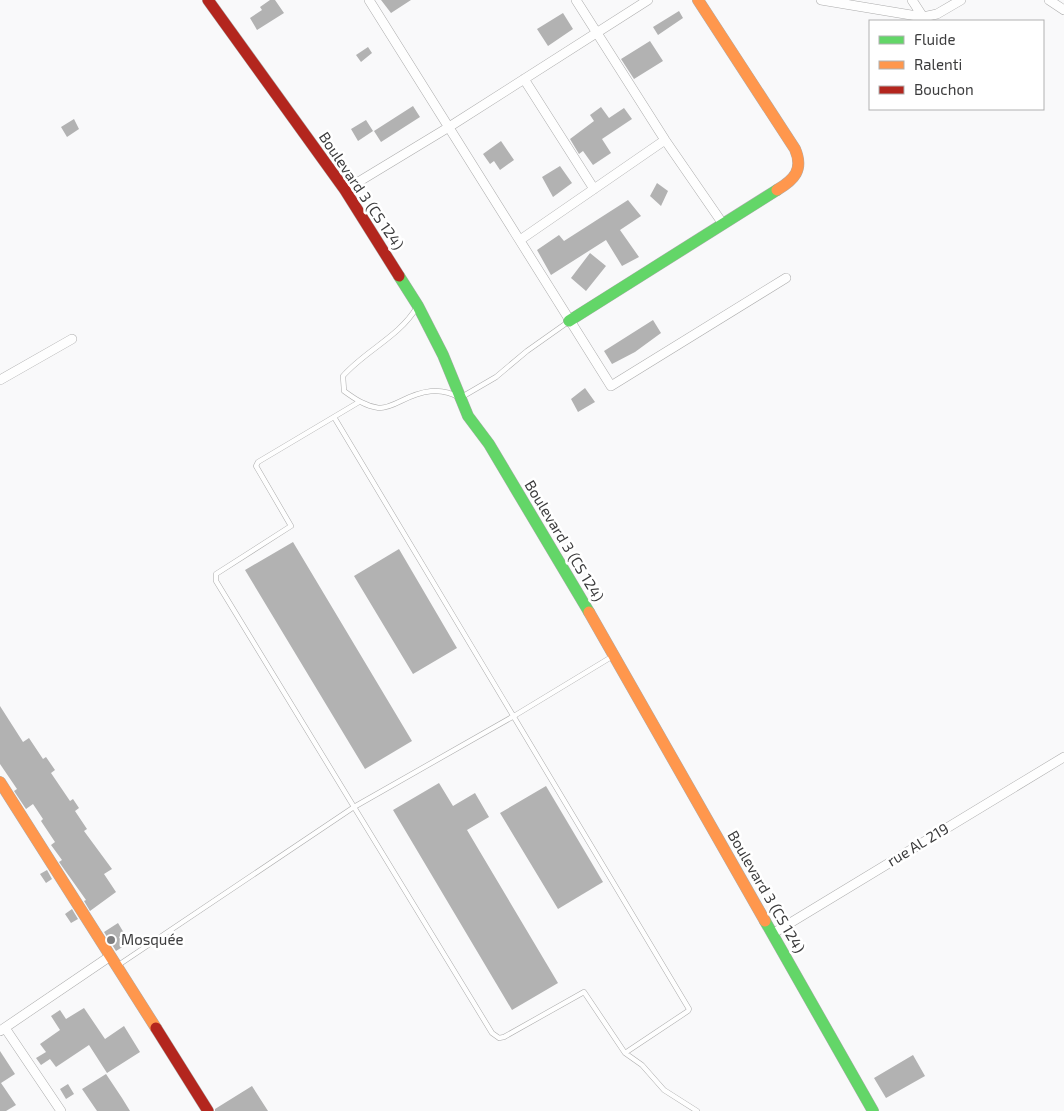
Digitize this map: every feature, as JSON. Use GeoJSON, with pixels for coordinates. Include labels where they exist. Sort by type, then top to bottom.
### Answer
{"type":"FeatureCollection","features":[{"type":"Feature","properties":{"kind":"street","name":"Boulevard 3 (CS 124)"},"geometry":{"type":"LineString","coordinates":[[208,0],[345,190],[418,306],[443,355],[468,416],[489,444],[614,656],[873,1111]]}},
{"type":"Feature","properties":{"kind":"street"},"geometry":{"type":"LineString","coordinates":[[368,0],[610,386],[786,278]]}},
{"type":"Feature","properties":{"kind":"street"},"geometry":{"type":"LineString","coordinates":[[576,0],[665,140],[723,224]]}},
{"type":"Feature","properties":{"kind":"street"},"geometry":{"type":"LineString","coordinates":[[345,190],[648,0]]}},
{"type":"Feature","properties":{"kind":"street"},"geometry":{"type":"LineString","coordinates":[[569,321],[795,178],[800,169],[799,155],[792,143],[698,0]]}},
{"type":"Feature","properties":{"kind":"street"},"geometry":{"type":"LineString","coordinates":[[822,0],[923,17],[937,14],[961,0]]}},
{"type":"Feature","properties":{"kind":"street"},"geometry":{"type":"LineString","coordinates":[[912,0],[923,17]]}},
{"type":"Feature","properties":{"kind":"street"},"geometry":{"type":"LineString","coordinates":[[1049,0],[1064,10]]}},
{"type":"Feature","properties":{"kind":"street"},"geometry":{"type":"LineString","coordinates":[[524,79],[594,188]]}},
{"type":"Feature","properties":{"kind":"street"},"geometry":{"type":"LineString","coordinates":[[520,240],[665,140]]}},
{"type":"Feature","properties":{"kind":"street"},"geometry":{"type":"LineString","coordinates":[[0,380],[72,339]]}},
{"type":"Feature","properties":{"kind":"street","name":"rue AL 219"},"geometry":{"type":"LineString","coordinates":[[772,934],[1064,757]]}},
{"type":"Feature","properties":{"kind":"street"},"geometry":{"type":"LineString","coordinates":[[0,782],[3,795],[208,1111]]}},
{"type":"Feature","properties":{"kind":"street"},"geometry":{"type":"LineString","coordinates":[[61,1111],[2,1030],[112,962]]}},
{"type":"Feature","properties":{"kind":"lane"},"geometry":{"type":"LineString","coordinates":[[418,306],[412,316],[398,331],[354,364],[343,376],[344,391],[359,402],[381,408],[437,389],[449,392],[460,398],[496,377],[527,351],[569,321]]}},
{"type":"Feature","properties":{"kind":"lane"},"geometry":{"type":"LineString","coordinates":[[359,402],[258,462],[256,466],[291,526],[216,574],[215,578],[488,1028],[496,1036],[504,1037],[584,992],[624,1053],[642,1065],[664,1090],[697,1111]]}},
{"type":"Feature","properties":{"kind":"lane"},"geometry":{"type":"LineString","coordinates":[[334,418],[689,1009],[688,1012],[624,1053]]}},
{"type":"Feature","properties":{"kind":"lane"},"geometry":{"type":"LineString","coordinates":[[112,962],[354,807],[514,716],[614,656]]}},
{"type":"Feature","properties":{"kind":"building"},"geometry":{"type":"Polygon","coordinates":[[[270,0],[275,0],[284,13],[257,30],[250,18],[262,10],[260,7],[270,0]]]}},
{"type":"Feature","properties":{"kind":"building"},"geometry":{"type":"Polygon","coordinates":[[[381,0],[411,0],[391,13],[381,0]]]}},
{"type":"Feature","properties":{"kind":"building"},"geometry":{"type":"Polygon","coordinates":[[[679,11],[683,18],[658,35],[653,27],[679,11]]]}},
{"type":"Feature","properties":{"kind":"building"},"geometry":{"type":"Polygon","coordinates":[[[563,13],[573,29],[548,46],[537,29],[563,13]]]}},
{"type":"Feature","properties":{"kind":"building"},"geometry":{"type":"Polygon","coordinates":[[[650,41],[663,61],[634,79],[621,59],[650,41]]]}},
{"type":"Feature","properties":{"kind":"building"},"geometry":{"type":"Polygon","coordinates":[[[368,47],[372,53],[361,62],[356,55],[368,47]]]}},
{"type":"Feature","properties":{"kind":"building"},"geometry":{"type":"Polygon","coordinates":[[[413,106],[420,117],[381,142],[374,131],[413,106]]]}},
{"type":"Feature","properties":{"kind":"building"},"geometry":{"type":"Polygon","coordinates":[[[601,107],[609,118],[624,108],[632,119],[602,139],[611,153],[593,165],[583,151],[579,154],[570,139],[594,121],[590,115],[601,107]]]}},
{"type":"Feature","properties":{"kind":"building"},"geometry":{"type":"Polygon","coordinates":[[[74,119],[79,129],[67,137],[61,127],[74,119]]]}},
{"type":"Feature","properties":{"kind":"building"},"geometry":{"type":"Polygon","coordinates":[[[366,120],[373,131],[358,141],[351,129],[366,120]]]}},
{"type":"Feature","properties":{"kind":"building"},"geometry":{"type":"Polygon","coordinates":[[[501,141],[514,160],[500,170],[494,161],[490,164],[483,154],[501,141]]]}},
{"type":"Feature","properties":{"kind":"building"},"geometry":{"type":"Polygon","coordinates":[[[560,166],[572,183],[553,197],[542,177],[560,166]]]}},
{"type":"Feature","properties":{"kind":"building"},"geometry":{"type":"Polygon","coordinates":[[[657,183],[668,191],[661,206],[650,196],[657,183]]]}},
{"type":"Feature","properties":{"kind":"building"},"geometry":{"type":"Polygon","coordinates":[[[628,200],[641,216],[620,230],[639,257],[622,266],[606,240],[551,275],[537,250],[559,235],[564,241],[628,200]]]}},
{"type":"Feature","properties":{"kind":"building"},"geometry":{"type":"Polygon","coordinates":[[[590,253],[606,266],[586,291],[571,278],[590,253]]]}},
{"type":"Feature","properties":{"kind":"building"},"geometry":{"type":"Polygon","coordinates":[[[653,320],[661,333],[635,352],[612,364],[604,351],[653,320]]]}},
{"type":"Feature","properties":{"kind":"building"},"geometry":{"type":"Polygon","coordinates":[[[585,388],[595,402],[578,412],[571,399],[585,388]]]}},
{"type":"Feature","properties":{"kind":"building"},"geometry":{"type":"Polygon","coordinates":[[[293,542],[412,741],[365,769],[245,570],[293,542]]]}},
{"type":"Feature","properties":{"kind":"building"},"geometry":{"type":"Polygon","coordinates":[[[399,549],[457,648],[413,674],[354,576],[399,549]]]}},
{"type":"Feature","properties":{"kind":"building"},"geometry":{"type":"Polygon","coordinates":[[[0,706],[23,742],[29,738],[43,759],[46,757],[55,770],[51,773],[70,801],[73,799],[79,808],[75,811],[87,829],[84,831],[112,869],[104,874],[116,892],[90,911],[84,901],[86,900],[59,862],[62,860],[51,845],[55,842],[41,821],[43,819],[33,804],[26,809],[14,791],[17,789],[0,764],[0,706]]]}},
{"type":"Feature","properties":{"kind":"building"},"geometry":{"type":"Polygon","coordinates":[[[439,783],[453,806],[475,793],[489,817],[467,830],[558,983],[512,1010],[393,810],[439,783]]]}},
{"type":"Feature","properties":{"kind":"building"},"geometry":{"type":"Polygon","coordinates":[[[546,786],[603,882],[558,909],[500,813],[546,786]]]}},
{"type":"Feature","properties":{"kind":"building"},"geometry":{"type":"Polygon","coordinates":[[[47,870],[52,879],[46,883],[40,874],[47,870]]]}},
{"type":"Feature","properties":{"kind":"building"},"geometry":{"type":"Polygon","coordinates":[[[72,909],[78,919],[71,923],[65,914],[72,909]]]}},
{"type":"Feature","properties":{"kind":"building"},"geometry":{"type":"Polygon","coordinates":[[[118,923],[124,933],[119,937],[124,946],[116,951],[104,932],[118,923]]]}},
{"type":"Feature","properties":{"kind":"building"},"geometry":{"type":"Polygon","coordinates":[[[84,1008],[105,1039],[124,1026],[140,1052],[107,1073],[89,1045],[56,1067],[50,1059],[41,1065],[36,1058],[46,1052],[40,1044],[60,1030],[51,1016],[60,1010],[66,1019],[84,1008]]]}},
{"type":"Feature","properties":{"kind":"building"},"geometry":{"type":"Polygon","coordinates":[[[0,1051],[15,1074],[1,1083],[16,1105],[6,1111],[0,1111],[0,1051]]]}},
{"type":"Feature","properties":{"kind":"building"},"geometry":{"type":"Polygon","coordinates":[[[913,1055],[925,1076],[886,1098],[874,1078],[913,1055]]]}},
{"type":"Feature","properties":{"kind":"building"},"geometry":{"type":"Polygon","coordinates":[[[106,1074],[130,1111],[97,1111],[82,1089],[106,1074]]]}},
{"type":"Feature","properties":{"kind":"building"},"geometry":{"type":"Polygon","coordinates":[[[68,1084],[74,1094],[66,1099],[60,1089],[68,1084]]]}},
{"type":"Feature","properties":{"kind":"building"},"geometry":{"type":"Polygon","coordinates":[[[252,1086],[268,1111],[215,1111],[215,1109],[252,1086]]]}},
{"type":"Feature","properties":{"kind":"traffic: fast"},"geometry":{"type":"LineString","coordinates":[[569,321],[777,190]]}},
{"type":"Feature","properties":{"kind":"traffic: fast"},"geometry":{"type":"LineString","coordinates":[[399,276],[418,306],[443,355],[468,416],[489,444],[589,612]]}},
{"type":"Feature","properties":{"kind":"traffic: fast"},"geometry":{"type":"LineString","coordinates":[[765,921],[873,1111]]}},
{"type":"Feature","properties":{"kind":"traffic: slow"},"geometry":{"type":"LineString","coordinates":[[698,0],[798,156],[796,174],[777,190]]}},
{"type":"Feature","properties":{"kind":"traffic: slow"},"geometry":{"type":"LineString","coordinates":[[589,612],[765,921]]}},
{"type":"Feature","properties":{"kind":"traffic: slow"},"geometry":{"type":"LineString","coordinates":[[0,782],[156,1028]]}},
{"type":"Feature","properties":{"kind":"traffic: jam"},"geometry":{"type":"LineString","coordinates":[[208,0],[345,190],[399,276]]}},
{"type":"Feature","properties":{"kind":"traffic: jam"},"geometry":{"type":"LineString","coordinates":[[156,1028],[208,1111]]}},
{"type":"Feature","properties":{"kind":"place","name":"Mosquée"},"geometry":{"type":"Point","coordinates":[111,940]}}]}
